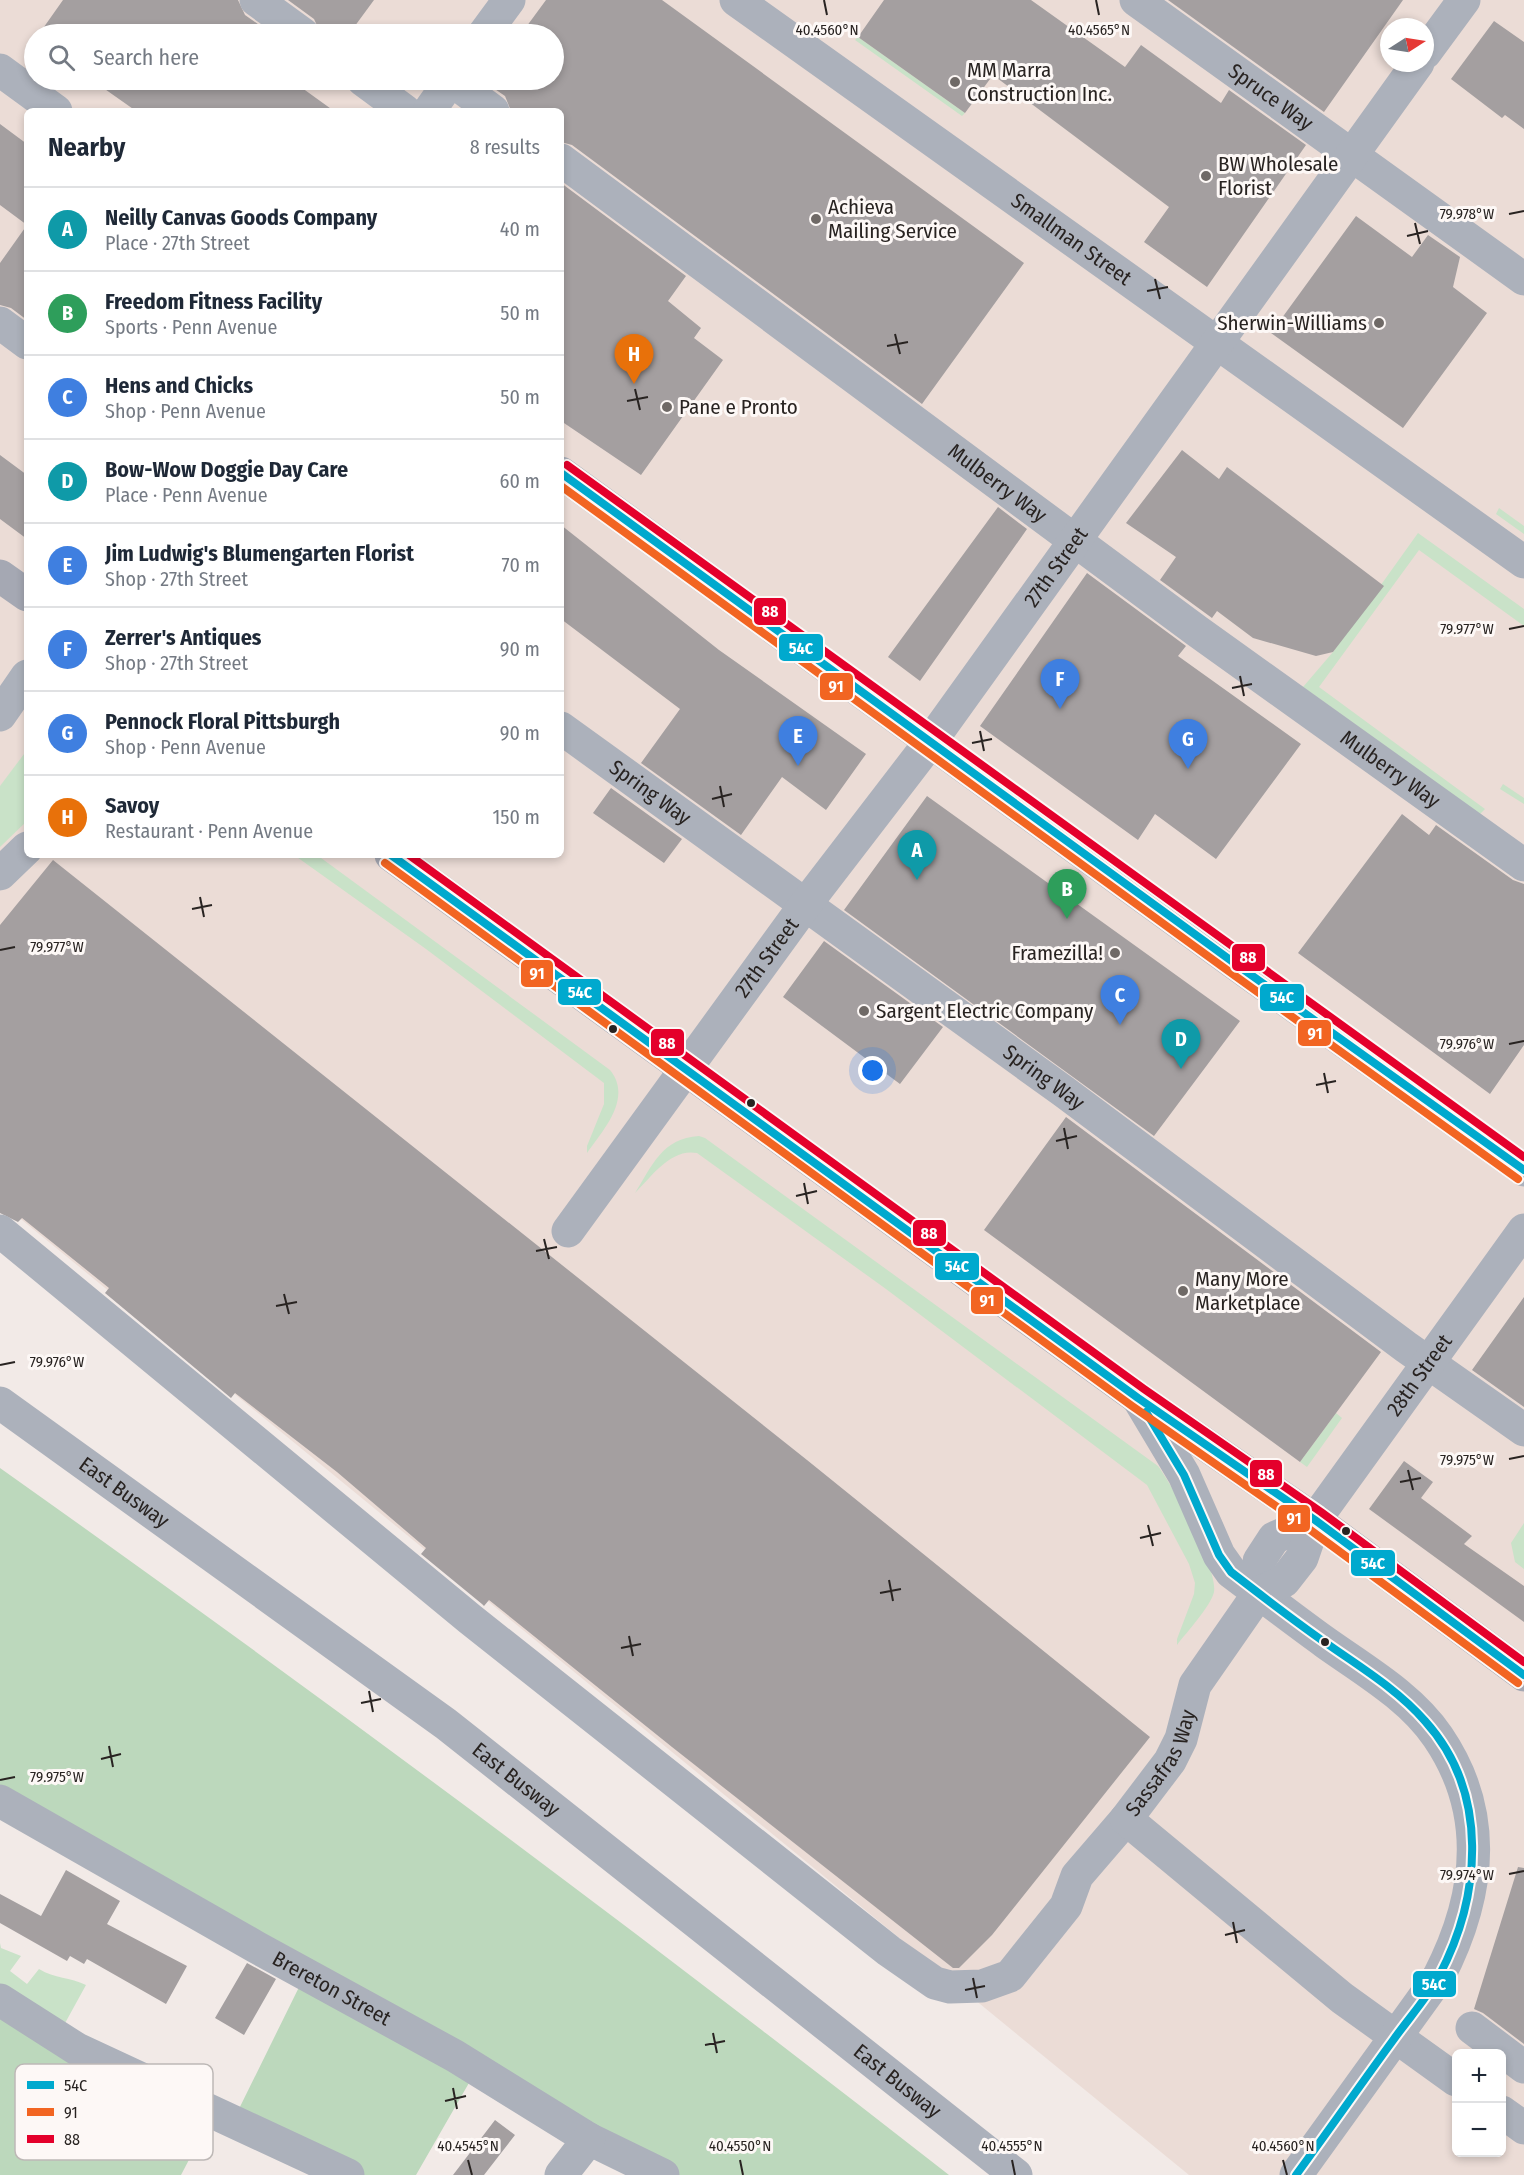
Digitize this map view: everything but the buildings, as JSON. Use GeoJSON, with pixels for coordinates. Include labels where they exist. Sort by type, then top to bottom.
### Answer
{"type":"FeatureCollection","features":[{"type":"Feature","properties":{"kind":"main road"},"geometry":{"type":"LineString","coordinates":[[0,576],[24,593]]}},
{"type":"Feature","properties":{"kind":"main road"},"geometry":{"type":"LineString","coordinates":[[395,858],[1138,1398],[1315,1520],[1524,1675]]}},
{"type":"Feature","properties":{"kind":"street"},"geometry":{"type":"LineString","coordinates":[[256,0],[289,24]]}},
{"type":"Feature","properties":{"kind":"street"},"geometry":{"type":"LineString","coordinates":[[491,24],[509,0]]}},
{"type":"Feature","properties":{"kind":"street","name":"Smallman Street"},"geometry":{"type":"LineString","coordinates":[[736,0],[1524,562]]}},
{"type":"Feature","properties":{"kind":"street","name":"Spruce Way"},"geometry":{"type":"LineString","coordinates":[[1136,0],[1524,279]]}},
{"type":"Feature","properties":{"kind":"street"},"geometry":{"type":"LineString","coordinates":[[1434,41],[1464,0]]}},
{"type":"Feature","properties":{"kind":"street"},"geometry":{"type":"LineString","coordinates":[[0,70],[24,88]]}},
{"type":"Feature","properties":{"kind":"street","name":"27th Street"},"geometry":{"type":"LineString","coordinates":[[568,1232],[805,905],[931,741],[1412,72]]}},
{"type":"Feature","properties":{"kind":"street"},"geometry":{"type":"LineString","coordinates":[[27,90],[52,108]]}},
{"type":"Feature","properties":{"kind":"street"},"geometry":{"type":"LineString","coordinates":[[377,90],[401,108]]}},
{"type":"Feature","properties":{"kind":"street"},"geometry":{"type":"LineString","coordinates":[[431,108],[444,90]]}},
{"type":"Feature","properties":{"kind":"street"},"geometry":{"type":"LineString","coordinates":[[465,90],[489,108]]}},
{"type":"Feature","properties":{"kind":"street","name":"Mulberry Way"},"geometry":{"type":"LineString","coordinates":[[564,162],[1197,631],[1524,865]]}},
{"type":"Feature","properties":{"kind":"street"},"geometry":{"type":"LineString","coordinates":[[0,323],[24,341]]}},
{"type":"Feature","properties":{"kind":"street"},"geometry":{"type":"LineString","coordinates":[[564,475],[1233,962],[1524,1170]]}},
{"type":"Feature","properties":{"kind":"street"},"geometry":{"type":"LineString","coordinates":[[0,715],[24,680]]}},
{"type":"Feature","properties":{"kind":"street","name":"Spring Way"},"geometry":{"type":"LineString","coordinates":[[564,730],[1063,1091],[1428,1362],[1524,1430]]}},
{"type":"Feature","properties":{"kind":"street"},"geometry":{"type":"LineString","coordinates":[[0,874],[24,851]]}},
{"type":"Feature","properties":{"kind":"street","name":"28th Street"},"geometry":{"type":"LineString","coordinates":[[1259,1593],[1284,1581],[1302,1558],[1315,1520],[1524,1230]]}},
{"type":"Feature","properties":{"kind":"street"},"geometry":{"type":"LineString","coordinates":[[0,1232],[470,1619],[889,1951],[935,1983],[964,1988],[982,1986],[1010,1976],[1066,1906],[1077,1876],[1126,1819]]}},
{"type":"Feature","properties":{"kind":"street"},"geometry":{"type":"LineString","coordinates":[[1138,1398],[1185,1475],[1219,1554],[1231,1572],[1379,1680],[1419,1715],[1437,1735],[1456,1767],[1469,1804],[1474,1844],[1472,1883],[1454,1947],[1438,1978],[1296,2175]]}},
{"type":"Feature","properties":{"kind":"street","name":"East Busway"},"geometry":{"type":"LineString","coordinates":[[0,1403],[446,1724],[1016,2175]]}},
{"type":"Feature","properties":{"kind":"street","name":"Sassafras Way"},"geometry":{"type":"LineString","coordinates":[[1259,1593],[1195,1685],[1181,1739],[1170,1761],[1126,1819],[1342,1998],[1452,2077]]}},
{"type":"Feature","properties":{"kind":"street","name":"Brereton Street"},"geometry":{"type":"LineString","coordinates":[[0,1801],[256,1947],[455,2056],[589,2139],[663,2175]]}},
{"type":"Feature","properties":{"kind":"street"},"geometry":{"type":"LineString","coordinates":[[0,2000],[77,2049],[109,2064]]}},
{"type":"Feature","properties":{"kind":"street"},"geometry":{"type":"LineString","coordinates":[[1472,2028],[1524,2067]]}},
{"type":"Feature","properties":{"kind":"street"},"geometry":{"type":"LineString","coordinates":[[213,2112],[348,2175]]}},
{"type":"Feature","properties":{"kind":"street"},"geometry":{"type":"LineString","coordinates":[[1506,2115],[1524,2128]]}},
{"type":"Feature","properties":{"kind":"street"},"geometry":{"type":"LineString","coordinates":[[561,2175],[589,2139]]}},
{"type":"Feature","properties":{"kind":"shaded area"},"geometry":{"type":"Polygon","coordinates":[[[0,0],[1524,0],[1524,2175],[1189,2175],[0,1202],[0,0]]]}},
{"type":"Feature","properties":{"kind":"green space"},"geometry":{"type":"Polygon","coordinates":[[[858,37],[965,113],[962,116],[855,40],[858,37]]]}},
{"type":"Feature","properties":{"kind":"green space"},"geometry":{"type":"Polygon","coordinates":[[[1499,508],[1524,526],[1524,534],[1496,514],[1499,508]]]}},
{"type":"Feature","properties":{"kind":"green space"},"geometry":{"type":"Polygon","coordinates":[[[1418,533],[1524,609],[1524,626],[1419,550],[1319,687],[1485,809],[1480,814],[1303,687],[1333,652],[1418,533]]]}},
{"type":"Feature","properties":{"kind":"green space"},"geometry":{"type":"Polygon","coordinates":[[[24,754],[24,824],[0,847],[0,786],[24,754]]]}},
{"type":"Feature","properties":{"kind":"green space"},"geometry":{"type":"Polygon","coordinates":[[[1503,784],[1524,798],[1524,804],[1500,789],[1503,784]]]}},
{"type":"Feature","properties":{"kind":"green space"},"geometry":{"type":"Polygon","coordinates":[[[298,858],[321,858],[610,1070],[616,1081],[617,1103],[607,1124],[587,1153],[587,1146],[604,1104],[604,1083],[426,949],[298,858]]]}},
{"type":"Feature","properties":{"kind":"green space"},"geometry":{"type":"Polygon","coordinates":[[[699,1136],[705,1138],[1158,1466],[1193,1528],[1209,1565],[1213,1581],[1212,1598],[1177,1645],[1177,1639],[1194,1594],[1195,1583],[1189,1564],[1147,1485],[886,1289],[697,1153],[679,1155],[670,1159],[635,1193],[653,1164],[667,1148],[686,1138],[699,1136]]]}},
{"type":"Feature","properties":{"kind":"green space"},"geometry":{"type":"Polygon","coordinates":[[[1336,1413],[1342,1418],[1307,1467],[1300,1462],[1336,1413]]]}},
{"type":"Feature","properties":{"kind":"green space"},"geometry":{"type":"Polygon","coordinates":[[[0,1468],[240,1640],[479,1816],[949,2175],[663,2175],[477,2069],[416,2175],[348,2175],[233,2121],[305,1975],[0,1801],[0,1468]]]}},
{"type":"Feature","properties":{"kind":"green space"},"geometry":{"type":"Polygon","coordinates":[[[1524,1523],[1524,1569],[1515,1562],[1511,1543],[1524,1523]]]}},
{"type":"Feature","properties":{"kind":"green space"},"geometry":{"type":"Polygon","coordinates":[[[0,1943],[1,1948],[21,1956],[10,1971],[27,1984],[39,1969],[51,1975],[86,1985],[64,2025],[0,1986],[0,1943]]]}},
{"type":"Feature","properties":{"kind":"green space"},"geometry":{"type":"Polygon","coordinates":[[[0,2000],[122,2064],[15,2064],[15,2160],[189,2160],[181,2175],[0,2175],[0,2000]]]}},
{"type":"Feature","properties":{"kind":"transit line","name":"88"},"geometry":{"type":"LineString","coordinates":[[567,465],[1524,1157]]}},
{"type":"Feature","properties":{"kind":"transit line","name":"54C"},"geometry":{"type":"LineString","coordinates":[[564,475],[1233,962],[1524,1170]]}},
{"type":"Feature","properties":{"kind":"transit line","name":"91"},"geometry":{"type":"LineString","coordinates":[[564,488],[1518,1179]]}},
{"type":"Feature","properties":{"kind":"transit line","name":"54C"},"geometry":{"type":"LineString","coordinates":[[395,858],[1138,1398],[1315,1520],[1524,1675]]}},
{"type":"Feature","properties":{"kind":"transit line","name":"88"},"geometry":{"type":"LineString","coordinates":[[413,858],[1144,1389],[1321,1512],[1524,1662]]}},
{"type":"Feature","properties":{"kind":"transit line","name":"91"},"geometry":{"type":"LineString","coordinates":[[385,863],[1132,1406],[1309,1529],[1518,1683]]}},
{"type":"Feature","properties":{"kind":"transit line","name":"54C"},"geometry":{"type":"LineString","coordinates":[[1146,1412],[1184,1475],[1219,1555],[1231,1572],[1302,1626],[1378,1679],[1414,1709],[1446,1749],[1461,1780],[1469,1812],[1472,1846],[1470,1879],[1464,1913],[1439,1976],[1296,2175]]}},
{"type":"Feature","properties":{"kind":"place","name":"MM Marra Construction Inc."},"geometry":{"type":"Point","coordinates":[955,82]}},
{"type":"Feature","properties":{"kind":"place","name":"BW Wholesale Florist"},"geometry":{"type":"Point","coordinates":[1206,176]}},
{"type":"Feature","properties":{"kind":"place","name":"Achieva Mailing Service"},"geometry":{"type":"Point","coordinates":[816,219]}},
{"type":"Feature","properties":{"kind":"place","name":"Sherwin-Williams"},"geometry":{"type":"Point","coordinates":[1379,323]}},
{"type":"Feature","properties":{"kind":"place","name":"Savoy"},"geometry":{"type":"Point","coordinates":[634,384]}},
{"type":"Feature","properties":{"kind":"place","name":"Pane e Pronto"},"geometry":{"type":"Point","coordinates":[667,407]}},
{"type":"Feature","properties":{"kind":"place","name":"Zerrer's Antiques"},"geometry":{"type":"Point","coordinates":[1060,709]}},
{"type":"Feature","properties":{"kind":"place","name":"Jim Ludwig's Blumengarten Florist"},"geometry":{"type":"Point","coordinates":[798,766]}},
{"type":"Feature","properties":{"kind":"place","name":"Pennock Floral Pittsburgh"},"geometry":{"type":"Point","coordinates":[1188,769]}},
{"type":"Feature","properties":{"kind":"place","name":"Neilly Canvas Goods Company"},"geometry":{"type":"Point","coordinates":[917,880]}},
{"type":"Feature","properties":{"kind":"place","name":"Freedom Fitness Facility"},"geometry":{"type":"Point","coordinates":[1067,919]}},
{"type":"Feature","properties":{"kind":"place","name":"Framezilla!"},"geometry":{"type":"Point","coordinates":[1115,953]}},
{"type":"Feature","properties":{"kind":"place","name":"Sargent Electric Company"},"geometry":{"type":"Point","coordinates":[864,1011]}},
{"type":"Feature","properties":{"kind":"place","name":"Hens and Chicks"},"geometry":{"type":"Point","coordinates":[1120,1025]}},
{"type":"Feature","properties":{"kind":"place","name":"Bow-Wow Doggie Day Care"},"geometry":{"type":"Point","coordinates":[1181,1069]}},
{"type":"Feature","properties":{"kind":"place","name":"Many More Marketplace"},"geometry":{"type":"Point","coordinates":[1183,1291]}}]}
